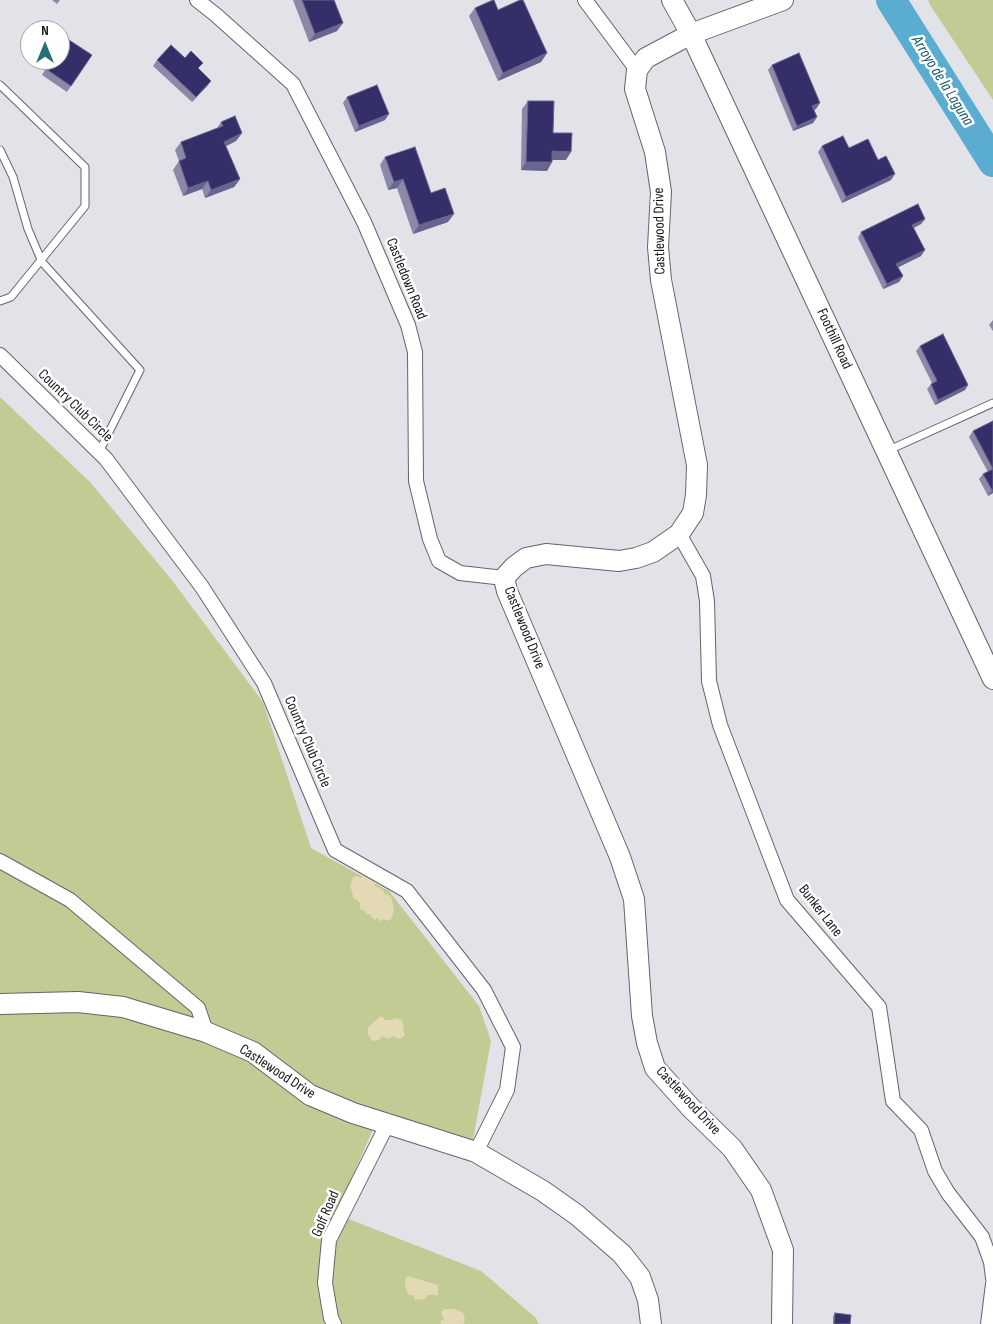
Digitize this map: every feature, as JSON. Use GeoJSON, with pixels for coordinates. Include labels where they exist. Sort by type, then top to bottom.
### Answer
{"type":"FeatureCollection","features":[{"type":"Feature","properties":{"kind":"street","name":"Castledown Road"},"geometry":{"type":"LineString","coordinates":[[197,0],[293,84],[364,222],[408,325],[414,352],[416,481],[430,539],[439,560],[460,573],[504,578]]}},
{"type":"Feature","properties":{"kind":"street"},"geometry":{"type":"LineString","coordinates":[[585,0],[638,70],[646,58],[691,34],[782,0]]}},
{"type":"Feature","properties":{"kind":"street","name":"Foothill Road"},"geometry":{"type":"LineString","coordinates":[[672,0],[691,34],[993,680]]}},
{"type":"Feature","properties":{"kind":"street","name":"Castlewood Drive"},"geometry":{"type":"LineString","coordinates":[[638,70],[636,89],[655,152],[661,192],[658,247],[661,280],[697,465],[696,495],[693,512],[679,534],[653,552],[636,558],[619,560],[546,554],[526,558],[504,578],[506,591],[620,857],[634,898],[642,1016],[647,1044],[655,1068],[691,1108],[732,1148],[761,1190],[783,1250],[782,1324]]}},
{"type":"Feature","properties":{"kind":"street","name":"Country Club Circle"},"geometry":{"type":"LineString","coordinates":[[0,355],[106,459],[202,587],[264,683],[335,850],[407,891],[484,990],[513,1047],[507,1090],[476,1152]]}},
{"type":"Feature","properties":{"kind":"street","name":"Bunker Lane"},"geometry":{"type":"LineString","coordinates":[[679,534],[703,576],[707,601],[709,681],[720,725],[787,900],[879,1007],[893,1101],[921,1130],[935,1171],[948,1193],[982,1237],[991,1262],[993,1278]]}},
{"type":"Feature","properties":{"kind":"street"},"geometry":{"type":"LineString","coordinates":[[0,861],[70,900],[198,1008],[206,1032]]}},
{"type":"Feature","properties":{"kind":"street","name":"Castlewood Drive"},"geometry":{"type":"LineString","coordinates":[[0,1004],[78,1002],[123,1007],[206,1032],[254,1052],[310,1095],[353,1113],[386,1120],[476,1152],[577,1214],[622,1254],[640,1277],[648,1300],[651,1324]]}},
{"type":"Feature","properties":{"kind":"street","name":"Golf Road"},"geometry":{"type":"LineString","coordinates":[[334,1324],[325,1282],[329,1240],[386,1120]]}},
{"type":"Feature","properties":{"kind":"street"},"geometry":{"type":"LineString","coordinates":[[988,1324],[993,1284]]}},
{"type":"Feature","properties":{"kind":"lane"},"geometry":{"type":"LineString","coordinates":[[0,85],[84,167],[86,206],[42,262],[11,297],[0,301]]}},
{"type":"Feature","properties":{"kind":"lane"},"geometry":{"type":"LineString","coordinates":[[0,150],[13,177],[28,229],[42,262],[140,370],[99,452]]}},
{"type":"Feature","properties":{"kind":"lane"},"geometry":{"type":"LineString","coordinates":[[886,451],[993,403]]}},
{"type":"Feature","properties":{"kind":"green space"},"geometry":{"type":"Polygon","coordinates":[[[928,0],[993,0],[993,100],[930,5],[928,0]]]}},
{"type":"Feature","properties":{"kind":"green space"},"geometry":{"type":"Polygon","coordinates":[[[0,397],[90,482],[171,579],[263,702],[311,848],[389,891],[479,1006],[491,1041],[472,1145],[381,1111],[336,1214],[481,1271],[536,1318],[539,1324],[0,1324],[0,397]]]}},
{"type":"Feature","properties":{"kind":"sand"},"geometry":{"type":"Polygon","coordinates":[[[366,875],[374,879],[375,886],[383,890],[392,899],[394,911],[391,919],[388,921],[383,919],[381,922],[378,918],[374,920],[370,914],[366,914],[365,911],[360,909],[360,903],[354,899],[350,886],[353,877],[361,878],[366,875]]]}},
{"type":"Feature","properties":{"kind":"sand"},"geometry":{"type":"Polygon","coordinates":[[[381,1016],[386,1020],[400,1019],[404,1025],[405,1036],[399,1039],[394,1036],[389,1039],[382,1036],[379,1040],[372,1041],[368,1035],[368,1027],[381,1016]]]}},
{"type":"Feature","properties":{"kind":"sand"},"geometry":{"type":"Polygon","coordinates":[[[408,1276],[438,1285],[438,1295],[427,1295],[425,1299],[415,1300],[413,1295],[409,1295],[405,1287],[408,1276]]]}},
{"type":"Feature","properties":{"kind":"sand"},"geometry":{"type":"Polygon","coordinates":[[[445,1309],[455,1309],[463,1313],[465,1320],[463,1324],[441,1324],[440,1321],[444,1320],[441,1312],[445,1309]]]}},
{"type":"Feature","properties":{"kind":"building"},"geometry":{"type":"Polygon","coordinates":[[[302,0],[334,0],[343,23],[315,34],[302,0]]]}},
{"type":"Feature","properties":{"kind":"building"},"geometry":{"type":"Polygon","coordinates":[[[493,0],[498,10],[523,0],[547,53],[503,73],[475,8],[493,0]]]}},
{"type":"Feature","properties":{"kind":"building"},"geometry":{"type":"Polygon","coordinates":[[[70,41],[92,55],[71,86],[47,70],[70,70],[70,41]]]}},
{"type":"Feature","properties":{"kind":"building"},"geometry":{"type":"Polygon","coordinates":[[[171,45],[185,58],[191,51],[203,63],[198,68],[211,81],[196,97],[157,60],[171,45]]]}},
{"type":"Feature","properties":{"kind":"building"},"geometry":{"type":"Polygon","coordinates":[[[799,53],[820,103],[812,106],[817,117],[797,126],[772,65],[799,53]]]}},
{"type":"Feature","properties":{"kind":"building"},"geometry":{"type":"Polygon","coordinates":[[[377,85],[389,114],[359,126],[347,97],[377,85]]]}},
{"type":"Feature","properties":{"kind":"building"},"geometry":{"type":"Polygon","coordinates":[[[528,101],[554,101],[553,133],[572,133],[571,152],[552,151],[552,162],[526,162],[528,101]]]}},
{"type":"Feature","properties":{"kind":"building"},"geometry":{"type":"Polygon","coordinates":[[[235,116],[242,133],[224,142],[240,179],[211,190],[208,181],[188,188],[179,161],[186,158],[181,142],[223,126],[221,122],[235,116]]]}},
{"type":"Feature","properties":{"kind":"building"},"geometry":{"type":"Polygon","coordinates":[[[843,136],[849,148],[868,139],[878,160],[886,156],[895,174],[846,197],[822,146],[843,136]]]}},
{"type":"Feature","properties":{"kind":"building"},"geometry":{"type":"Polygon","coordinates":[[[415,147],[431,193],[445,188],[454,214],[419,225],[403,179],[394,182],[385,157],[415,147]]]}},
{"type":"Feature","properties":{"kind":"building"},"geometry":{"type":"Polygon","coordinates":[[[918,204],[925,219],[912,225],[925,250],[896,264],[903,276],[887,284],[861,232],[918,204]]]}},
{"type":"Feature","properties":{"kind":"building"},"geometry":{"type":"Polygon","coordinates":[[[943,334],[968,385],[938,400],[931,384],[937,381],[920,346],[943,334]]]}},
{"type":"Feature","properties":{"kind":"building"},"geometry":{"type":"Polygon","coordinates":[[[993,421],[993,469],[973,431],[993,421]]]}},
{"type":"Feature","properties":{"kind":"building"},"geometry":{"type":"Polygon","coordinates":[[[993,469],[993,490],[992,490],[983,474],[993,469]]]}},
{"type":"Feature","properties":{"kind":"building"},"geometry":{"type":"Polygon","coordinates":[[[835,1313],[851,1315],[850,1324],[834,1324],[835,1313]]]}},
{"type":"Feature","properties":{"kind":"waterway","name":"Arroyo de la Laguna"},"geometry":{"type":"LineString","coordinates":[[891,0],[993,162]]}}]}
